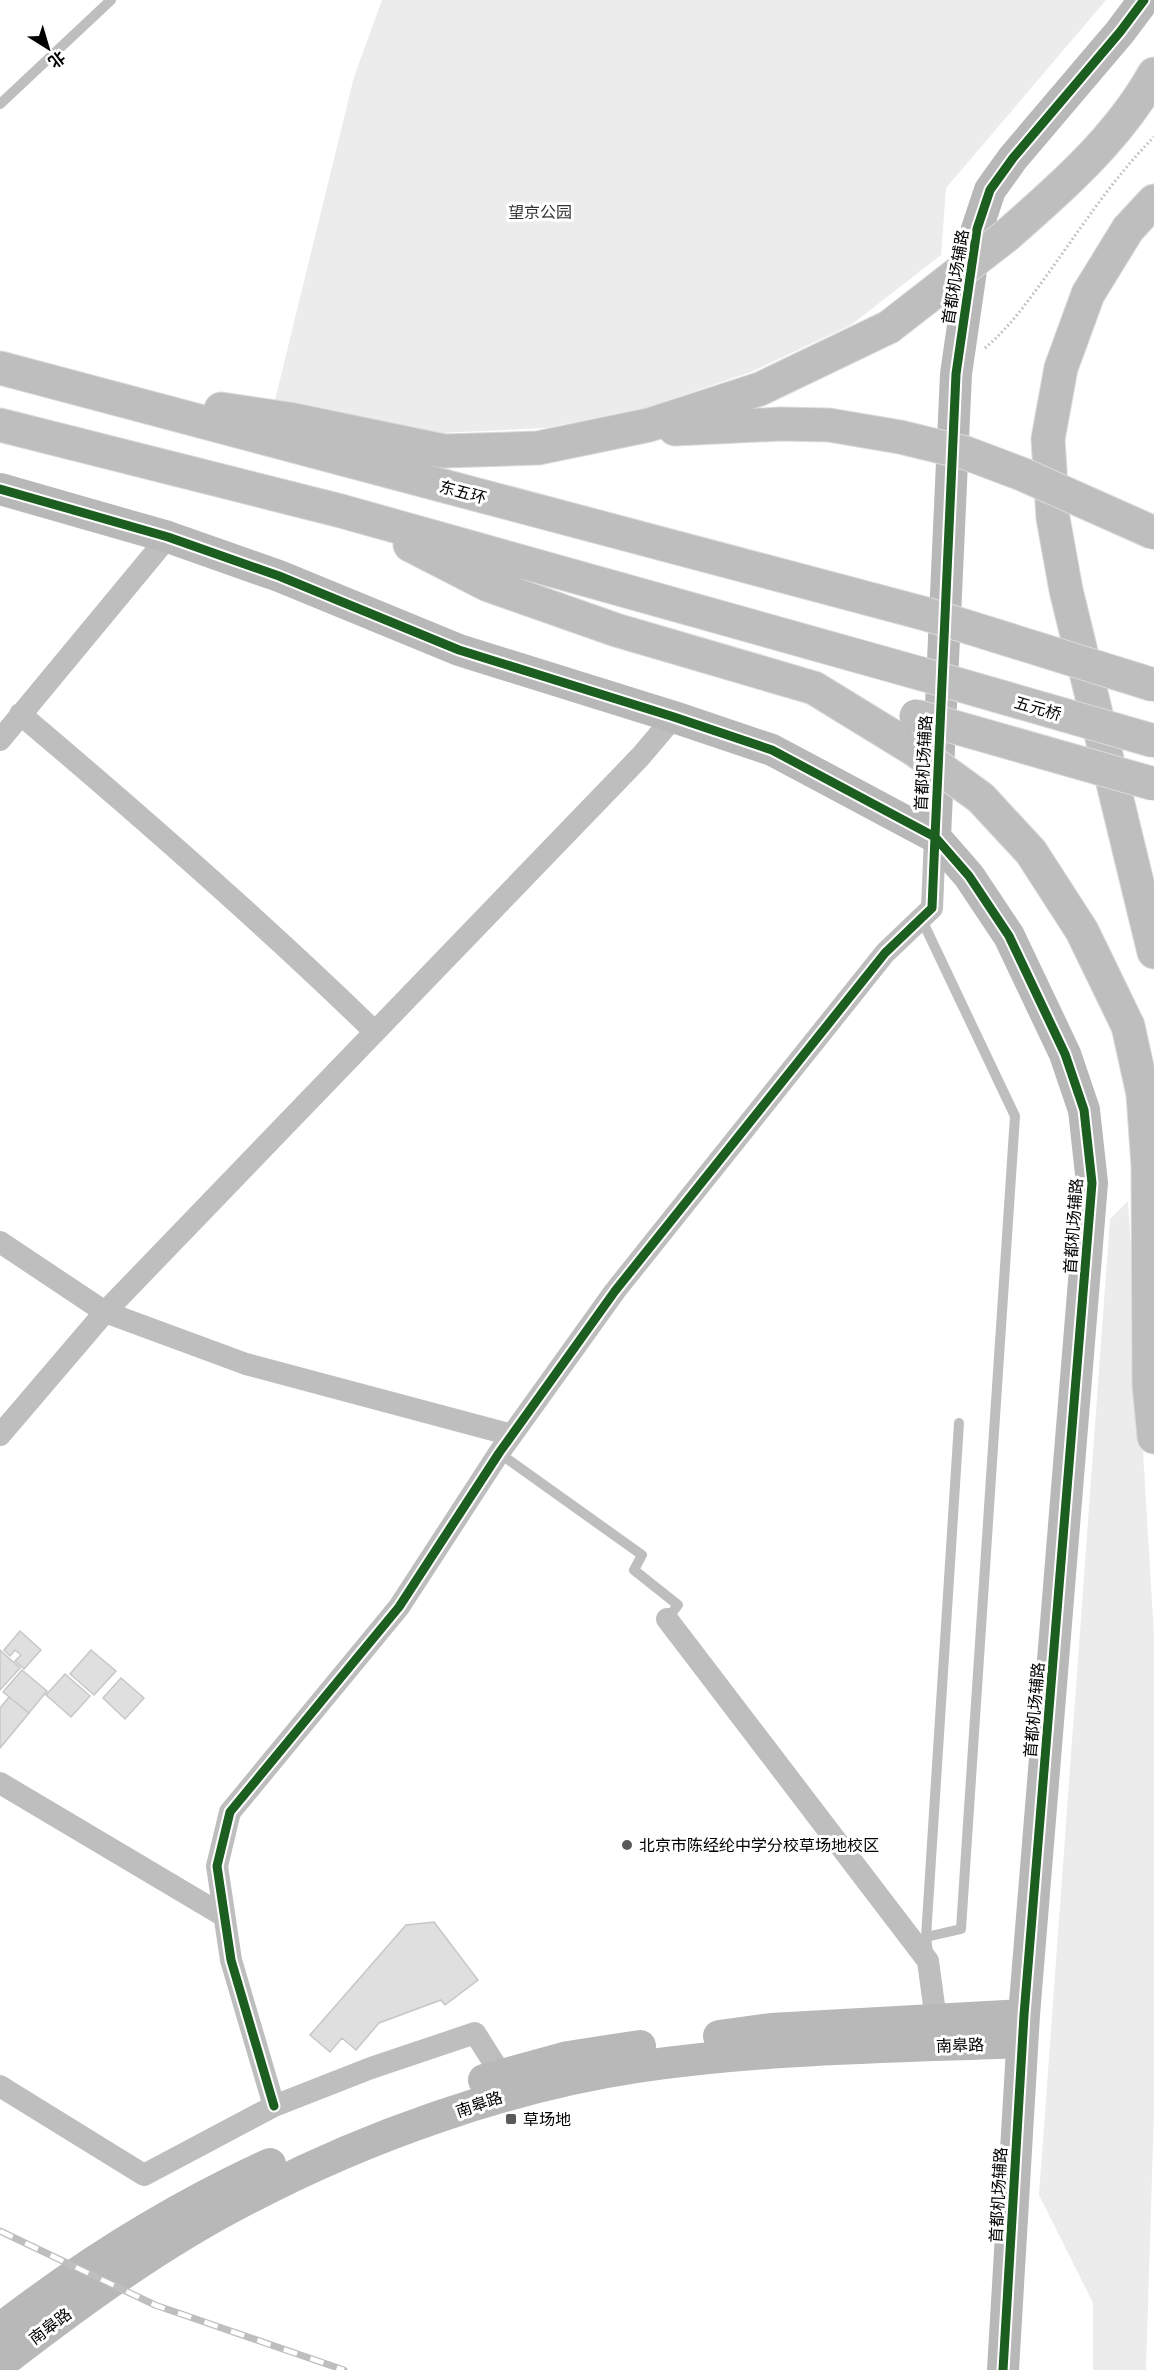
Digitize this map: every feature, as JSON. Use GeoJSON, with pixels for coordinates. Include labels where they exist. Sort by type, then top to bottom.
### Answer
{"type":"FeatureCollection","features":[{"type":"Feature","properties":{"kind":"highway"},"geometry":{"type":"LineString","coordinates":[[66,386],[289,419],[444,451],[538,448],[649,425],[760,389],[889,327],[1006,236],[1061,188],[1112,135],[1146,89],[1154,74]]}},
{"type":"Feature","properties":{"kind":"highway"},"geometry":{"type":"LineString","coordinates":[[1154,201],[1128,229],[1088,294],[1061,368],[1048,439],[1053,518],[1066,590],[1154,952]]}},
{"type":"Feature","properties":{"kind":"highway","name":"东五环"},"geometry":{"type":"LineString","coordinates":[[0,368],[926,614],[1154,685]]}},
{"type":"Feature","properties":{"kind":"highway"},"geometry":{"type":"LineString","coordinates":[[616,432],[781,424],[829,425],[900,437],[966,453],[1024,475],[1154,533]]}},
{"type":"Feature","properties":{"kind":"highway"},"geometry":{"type":"LineString","coordinates":[[0,425],[341,511],[488,585],[615,630],[1154,784]]}},
{"type":"Feature","properties":{"kind":"highway","name":"五元桥"},"geometry":{"type":"LineString","coordinates":[[341,511],[1154,741]]}},
{"type":"Feature","properties":{"kind":"highway"},"geometry":{"type":"LineString","coordinates":[[814,688],[915,750],[981,798],[1030,852],[1082,931],[1128,1026],[1143,1094],[1148,1166],[1149,1385],[1154,1437]]}},
{"type":"Feature","properties":{"kind":"highway"},"geometry":{"type":"LineString","coordinates":[[1149,1385],[1154,1328]]}},
{"type":"Feature","properties":{"kind":"street","name":"首都机场辅路"},"geometry":{"type":"LineString","coordinates":[[1003,2370],[1023,2029],[1092,1183],[1084,1110],[1065,1054],[1009,936],[969,876],[935,837],[956,374],[977,229],[990,190],[1013,158],[1120,32],[1143,0]]}},
{"type":"Feature","properties":{"kind":"street"},"geometry":{"type":"LineString","coordinates":[[0,489],[168,537],[279,576],[459,650],[772,750],[935,837],[933,908],[885,953],[637,1263],[499,1453],[399,1607],[230,1812],[217,1866],[224,1916],[231,1960],[274,2106]]}},
{"type":"Feature","properties":{"kind":"street"},"geometry":{"type":"LineString","coordinates":[[0,740],[168,537]]}},
{"type":"Feature","properties":{"kind":"street"},"geometry":{"type":"LineString","coordinates":[[20,714],[164,836],[302,960],[375,1032]]}},
{"type":"Feature","properties":{"kind":"street"},"geometry":{"type":"LineString","coordinates":[[0,1435],[105,1312],[640,757],[674,717]]}},
{"type":"Feature","properties":{"kind":"street"},"geometry":{"type":"LineString","coordinates":[[0,1242],[105,1312],[246,1364],[512,1435]]}},
{"type":"Feature","properties":{"kind":"street"},"geometry":{"type":"LineString","coordinates":[[667,1619],[928,1961],[936,2020]]}},
{"type":"Feature","properties":{"kind":"street"},"geometry":{"type":"LineString","coordinates":[[0,1783],[224,1916]]}},
{"type":"Feature","properties":{"kind":"street","name":"南皋路"},"geometry":{"type":"LineString","coordinates":[[0,2329],[116,2246],[223,2186],[362,2123],[501,2074],[568,2057],[771,2029],[936,2020],[1023,2029]]}},
{"type":"Feature","properties":{"kind":"street","name":"南皋路"},"geometry":{"type":"LineString","coordinates":[[0,2364],[73,2308],[134,2266],[246,2199],[392,2134],[512,2093],[635,2067],[1023,2029]]}},
{"type":"Feature","properties":{"kind":"street"},"geometry":{"type":"LineString","coordinates":[[0,2086],[144,2175],[274,2106],[381,2064],[475,2033],[501,2074],[529,2090]]}},
{"type":"Feature","properties":{"kind":"lane"},"geometry":{"type":"LineString","coordinates":[[0,104],[111,0]]}},
{"type":"Feature","properties":{"kind":"lane"},"geometry":{"type":"LineString","coordinates":[[921,918],[1015,1116],[961,1929],[926,1937]]}},
{"type":"Feature","properties":{"kind":"lane"},"geometry":{"type":"LineString","coordinates":[[928,1961],[926,1937],[959,1423]]}},
{"type":"Feature","properties":{"kind":"lane"},"geometry":{"type":"LineString","coordinates":[[499,1453],[642,1555],[634,1570],[678,1605],[667,1619]]}},
{"type":"Feature","properties":{"kind":"path"},"geometry":{"type":"LineString","coordinates":[[956,374],[1000,336],[1131,161],[1154,137]]}},
{"type":"Feature","properties":{"kind":"green space","name":"望京公园"},"geometry":{"type":"Polygon","coordinates":[[[382,0],[1106,0],[946,188],[941,255],[851,325],[751,372],[642,409],[545,428],[441,433],[273,408],[354,77],[382,0]]]}},
{"type":"Feature","properties":{"kind":"green space"},"geometry":{"type":"Polygon","coordinates":[[[1128,1201],[1154,1635],[1154,2112],[1146,2370],[1093,2370],[1093,2303],[1039,2195],[1110,1219],[1128,1201]]]}},
{"type":"Feature","properties":{"kind":"building"},"geometry":{"type":"Polygon","coordinates":[[[20,1631],[41,1650],[24,1669],[15,1661],[21,1655],[15,1650],[10,1656],[4,1650],[20,1631]]]}},
{"type":"Feature","properties":{"kind":"building"},"geometry":{"type":"Polygon","coordinates":[[[0,1650],[20,1668],[0,1690],[0,1650]]]}},
{"type":"Feature","properties":{"kind":"building"},"geometry":{"type":"Polygon","coordinates":[[[91,1650],[116,1671],[94,1695],[70,1674],[91,1650]]]}},
{"type":"Feature","properties":{"kind":"building"},"geometry":{"type":"Polygon","coordinates":[[[22,1670],[47,1691],[29,1713],[3,1692],[22,1670]]]}},
{"type":"Feature","properties":{"kind":"building"},"geometry":{"type":"Polygon","coordinates":[[[65,1674],[90,1696],[71,1717],[46,1695],[65,1674]]]}},
{"type":"Feature","properties":{"kind":"building"},"geometry":{"type":"Polygon","coordinates":[[[121,1678],[144,1698],[125,1719],[103,1698],[121,1678]]]}},
{"type":"Feature","properties":{"kind":"building"},"geometry":{"type":"Polygon","coordinates":[[[9,1697],[29,1713],[0,1748],[0,1708],[9,1697]]]}},
{"type":"Feature","properties":{"kind":"building"},"geometry":{"type":"Polygon","coordinates":[[[434,1922],[478,1980],[445,2005],[441,2000],[379,2023],[356,2050],[342,2038],[330,2052],[310,2035],[406,1925],[434,1922]]]}},
{"type":"Feature","properties":{"kind":"railway"},"geometry":{"type":"LineString","coordinates":[[0,2231],[155,2305],[344,2370]]}},
{"type":"Feature","properties":{"kind":"cycle path"},"geometry":{"type":"LineString","coordinates":[[1003,2370],[1024,2015],[1092,1183],[1084,1110],[1065,1054],[1009,936],[969,876],[935,837],[956,374],[977,229],[990,190],[1013,158],[1120,32],[1144,0]]}},
{"type":"Feature","properties":{"kind":"cycle path"},"geometry":{"type":"LineString","coordinates":[[0,489],[168,537],[279,576],[459,650],[772,750],[935,837],[932,908],[885,953],[615,1291],[499,1453],[399,1607],[230,1812],[217,1866],[231,1960],[274,2106]]}},
{"type":"Feature","properties":{"kind":"place","name":"北京市陈经纶中学分校草场地校区"},"geometry":{"type":"Point","coordinates":[627,1845]}},
{"type":"Feature","properties":{"kind":"place","name":"草场地"},"geometry":{"type":"Point","coordinates":[511,2119]}}]}
